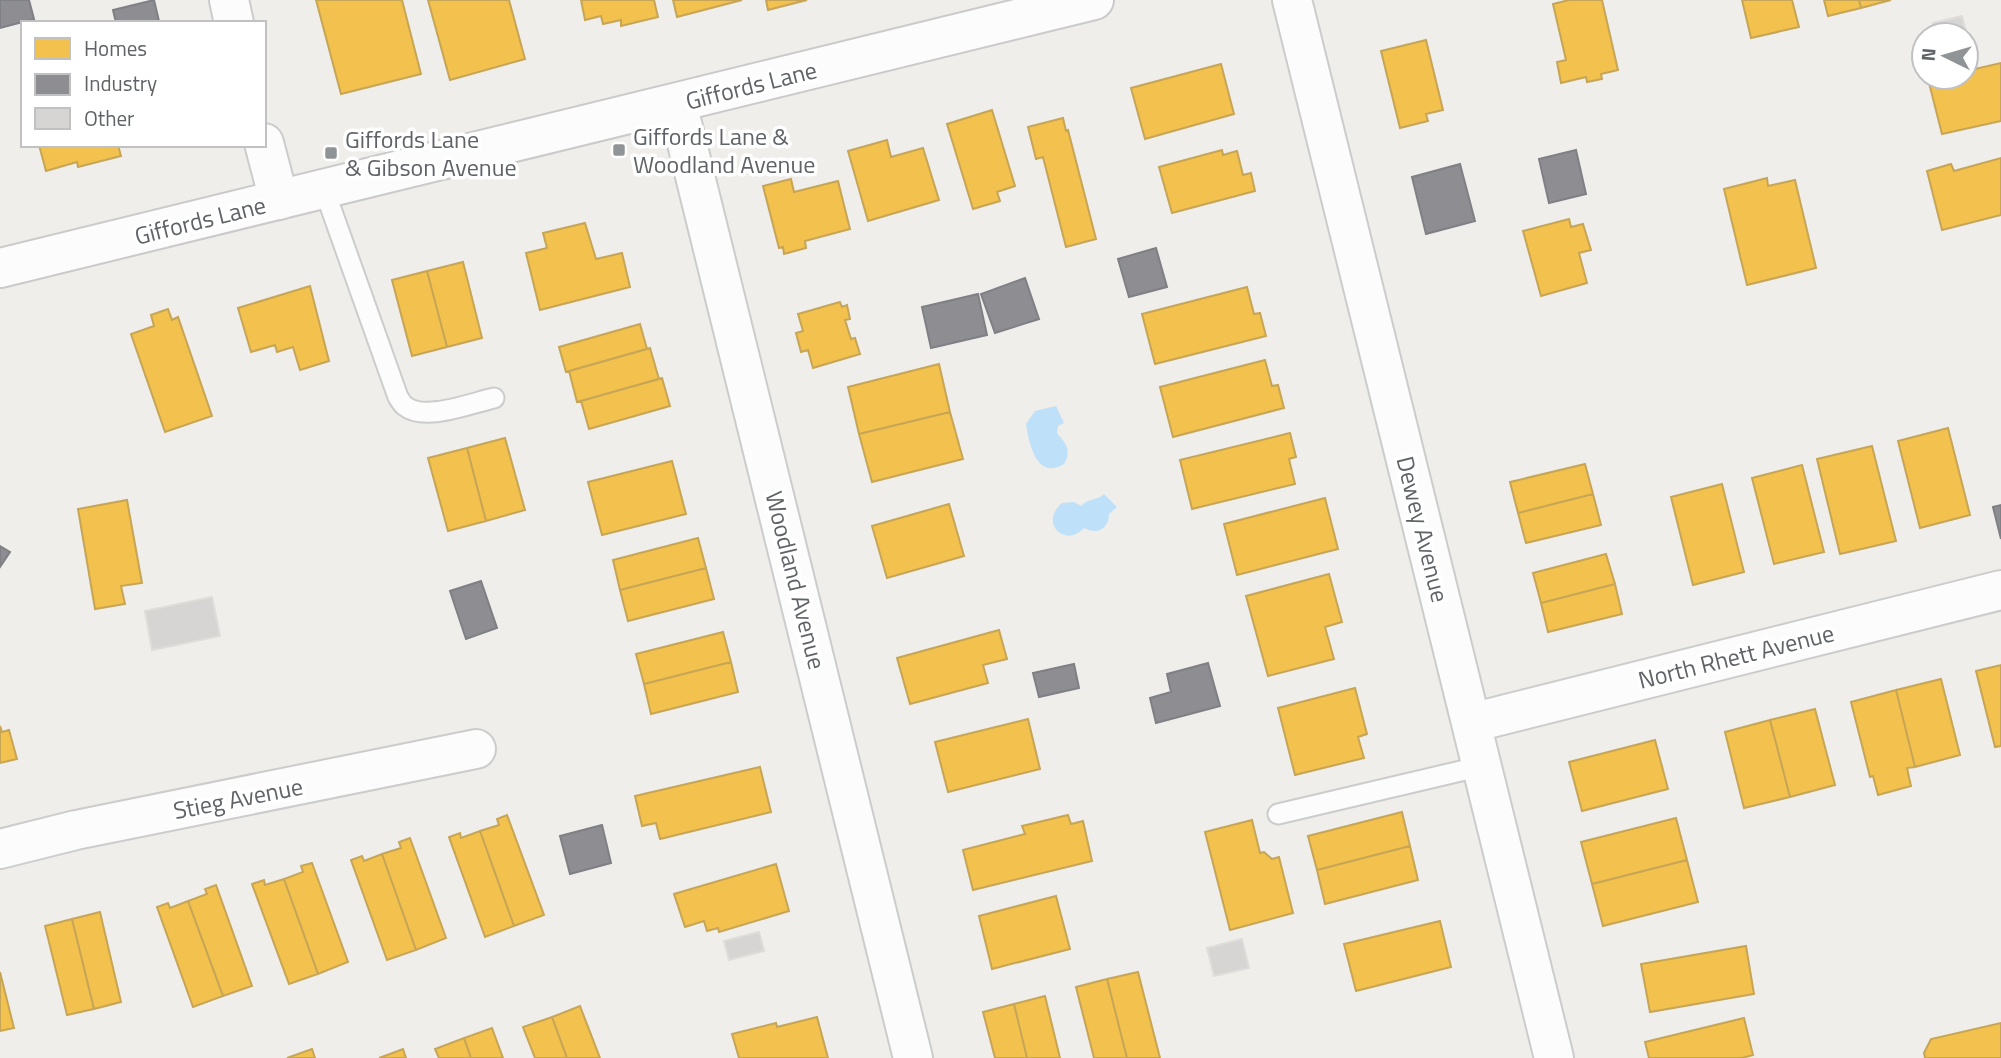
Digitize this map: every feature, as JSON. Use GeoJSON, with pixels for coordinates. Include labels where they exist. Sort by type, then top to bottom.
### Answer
{"type":"FeatureCollection","features":[{"type":"Feature","properties":{"kind":"street"},"geometry":{"type":"LineString","coordinates":[[229,0],[234,21]]}},
{"type":"Feature","properties":{"kind":"street","name":"Giffords Lane"},"geometry":{"type":"LineString","coordinates":[[0,268],[1094,0]]}},
{"type":"Feature","properties":{"kind":"street","name":"Dewey Avenue"},"geometry":{"type":"LineString","coordinates":[[1292,0],[1555,1058]]}},
{"type":"Feature","properties":{"kind":"street","name":"Woodland Avenue"},"geometry":{"type":"LineString","coordinates":[[677,103],[913,1058]]}},
{"type":"Feature","properties":{"kind":"street"},"geometry":{"type":"LineString","coordinates":[[265,147],[278,201]]}},
{"type":"Feature","properties":{"kind":"street","name":"North Rhett Avenue"},"geometry":{"type":"LineString","coordinates":[[1471,723],[2001,590]]}},
{"type":"Feature","properties":{"kind":"street","name":"Stieg Avenue"},"geometry":{"type":"LineString","coordinates":[[0,849],[76,830],[476,749]]}},
{"type":"Feature","properties":{"kind":"lane"},"geometry":{"type":"LineString","coordinates":[[324,189],[398,397],[405,406],[418,412],[434,412],[494,398]]}},
{"type":"Feature","properties":{"kind":"lane"},"geometry":{"type":"LineString","coordinates":[[1278,814],[1482,766]]}},
{"type":"Feature","properties":{"kind":"water"},"geometry":{"type":"Polygon","coordinates":[[[1056,406],[1064,423],[1058,426],[1057,433],[1065,444],[1068,455],[1064,464],[1047,468],[1032,450],[1026,424],[1035,411],[1056,406]]]}},
{"type":"Feature","properties":{"kind":"water"},"geometry":{"type":"Polygon","coordinates":[[[1104,494],[1117,507],[1109,514],[1105,527],[1098,531],[1084,528],[1069,536],[1057,530],[1053,518],[1062,503],[1074,502],[1081,506],[1104,494]]]}},
{"type":"Feature","properties":{"kind":"building: Homes"},"geometry":{"type":"Polygon","coordinates":[[[316,0],[402,0],[421,74],[341,94],[316,0]]]}},
{"type":"Feature","properties":{"kind":"building: Homes"},"geometry":{"type":"Polygon","coordinates":[[[428,0],[509,0],[525,59],[450,80],[428,0]]]}},
{"type":"Feature","properties":{"kind":"building: Homes"},"geometry":{"type":"Polygon","coordinates":[[[581,0],[654,0],[658,17],[621,26],[621,20],[603,24],[601,16],[585,20],[581,0]]]}},
{"type":"Feature","properties":{"kind":"building: Homes"},"geometry":{"type":"Polygon","coordinates":[[[673,0],[742,0],[677,17],[673,0]]]}},
{"type":"Feature","properties":{"kind":"building: Homes"},"geometry":{"type":"Polygon","coordinates":[[[766,0],[807,0],[768,10],[766,0]]]}},
{"type":"Feature","properties":{"kind":"building: Homes"},"geometry":{"type":"Polygon","coordinates":[[[1569,0],[1602,0],[1618,70],[1601,74],[1602,79],[1587,82],[1586,77],[1561,83],[1557,62],[1566,60],[1553,4],[1569,0]]]}},
{"type":"Feature","properties":{"kind":"building: Homes"},"geometry":{"type":"Polygon","coordinates":[[[1742,0],[1792,0],[1799,27],[1751,38],[1742,0]]]}},
{"type":"Feature","properties":{"kind":"building: Homes"},"geometry":{"type":"Polygon","coordinates":[[[1824,0],[1859,0],[1861,8],[1828,16],[1824,0]]]}},
{"type":"Feature","properties":{"kind":"building: Homes"},"geometry":{"type":"Polygon","coordinates":[[[1859,0],[1891,0],[1861,8],[1859,0]]]}},
{"type":"Feature","properties":{"kind":"building: Homes"},"geometry":{"type":"Polygon","coordinates":[[[1426,40],[1443,110],[1426,114],[1428,121],[1400,128],[1381,51],[1426,40]]]}},
{"type":"Feature","properties":{"kind":"building: Homes"},"geometry":{"type":"Polygon","coordinates":[[[2001,63],[2001,121],[1942,134],[1931,91],[1980,91],[1980,68],[2001,63]]]}},
{"type":"Feature","properties":{"kind":"building: Homes"},"geometry":{"type":"Polygon","coordinates":[[[1221,64],[1234,114],[1145,139],[1131,88],[1221,64]]]}},
{"type":"Feature","properties":{"kind":"building: Homes"},"geometry":{"type":"Polygon","coordinates":[[[992,110],[1015,186],[997,192],[1000,201],[973,209],[947,124],[992,110]]]}},
{"type":"Feature","properties":{"kind":"building: Homes"},"geometry":{"type":"Polygon","coordinates":[[[1063,118],[1096,239],[1066,247],[1043,157],[1036,159],[1028,127],[1063,118]]]}},
{"type":"Feature","properties":{"kind":"building: Homes"},"geometry":{"type":"Polygon","coordinates":[[[887,140],[891,157],[923,148],[939,200],[868,221],[848,151],[887,140]]]}},
{"type":"Feature","properties":{"kind":"building: Homes"},"geometry":{"type":"Polygon","coordinates":[[[40,147],[119,147],[121,156],[78,167],[77,162],[46,171],[40,147]]]}},
{"type":"Feature","properties":{"kind":"building: Homes"},"geometry":{"type":"Polygon","coordinates":[[[1222,150],[1223,155],[1237,151],[1243,175],[1251,173],[1255,191],[1172,213],[1159,167],[1222,150]]]}},
{"type":"Feature","properties":{"kind":"building: Homes"},"geometry":{"type":"Polygon","coordinates":[[[2001,158],[2001,215],[1942,230],[1927,171],[1951,164],[1954,171],[2001,158]]]}},
{"type":"Feature","properties":{"kind":"building: Homes"},"geometry":{"type":"Polygon","coordinates":[[[1767,178],[1768,186],[1795,180],[1816,268],[1747,285],[1724,189],[1767,178]]]}},
{"type":"Feature","properties":{"kind":"building: Homes"},"geometry":{"type":"Polygon","coordinates":[[[791,179],[794,192],[838,181],[850,229],[805,241],[806,248],[784,254],[783,247],[779,248],[763,186],[791,179]]]}},
{"type":"Feature","properties":{"kind":"building: Homes"},"geometry":{"type":"Polygon","coordinates":[[[1569,219],[1571,227],[1583,224],[1591,250],[1579,253],[1587,283],[1541,296],[1523,231],[1569,219]]]}},
{"type":"Feature","properties":{"kind":"building: Homes"},"geometry":{"type":"Polygon","coordinates":[[[585,223],[596,259],[622,253],[630,287],[540,310],[526,253],[547,248],[543,233],[585,223]]]}},
{"type":"Feature","properties":{"kind":"building: Homes"},"geometry":{"type":"Polygon","coordinates":[[[463,262],[482,338],[447,347],[427,271],[463,262]]]}},
{"type":"Feature","properties":{"kind":"building: Homes"},"geometry":{"type":"Polygon","coordinates":[[[427,271],[447,347],[412,356],[392,280],[427,271]]]}},
{"type":"Feature","properties":{"kind":"building: Homes"},"geometry":{"type":"Polygon","coordinates":[[[310,286],[329,361],[300,370],[293,347],[277,352],[275,345],[251,352],[238,308],[310,286]]]}},
{"type":"Feature","properties":{"kind":"building: Homes"},"geometry":{"type":"Polygon","coordinates":[[[1247,287],[1254,314],[1260,313],[1266,336],[1155,364],[1142,314],[1247,287]]]}},
{"type":"Feature","properties":{"kind":"building: Homes"},"geometry":{"type":"Polygon","coordinates":[[[840,302],[842,307],[847,305],[850,319],[845,320],[851,339],[855,338],[860,354],[813,368],[808,350],[801,352],[796,333],[803,331],[798,314],[840,302]]]}},
{"type":"Feature","properties":{"kind":"building: Homes"},"geometry":{"type":"Polygon","coordinates":[[[168,309],[172,320],[178,317],[212,416],[165,432],[131,334],[154,326],[151,315],[168,309]]]}},
{"type":"Feature","properties":{"kind":"building: Homes"},"geometry":{"type":"Polygon","coordinates":[[[640,324],[647,349],[566,372],[559,347],[640,324]]]}},
{"type":"Feature","properties":{"kind":"building: Homes"},"geometry":{"type":"Polygon","coordinates":[[[650,348],[659,379],[577,402],[569,371],[650,348]]]}},
{"type":"Feature","properties":{"kind":"building: Homes"},"geometry":{"type":"Polygon","coordinates":[[[1265,360],[1272,386],[1278,385],[1284,408],[1173,437],[1160,387],[1265,360]]]}},
{"type":"Feature","properties":{"kind":"building: Homes"},"geometry":{"type":"Polygon","coordinates":[[[939,364],[950,412],[859,434],[848,387],[939,364]]]}},
{"type":"Feature","properties":{"kind":"building: Homes"},"geometry":{"type":"Polygon","coordinates":[[[662,378],[670,406],[589,429],[581,401],[662,378]]]}},
{"type":"Feature","properties":{"kind":"building: Homes"},"geometry":{"type":"Polygon","coordinates":[[[950,412],[963,459],[872,482],[859,434],[950,412]]]}},
{"type":"Feature","properties":{"kind":"building: Homes"},"geometry":{"type":"Polygon","coordinates":[[[1948,428],[1970,515],[1920,528],[1898,441],[1948,428]]]}},
{"type":"Feature","properties":{"kind":"building: Homes"},"geometry":{"type":"Polygon","coordinates":[[[1290,433],[1296,457],[1289,459],[1295,484],[1192,509],[1180,460],[1290,433]]]}},
{"type":"Feature","properties":{"kind":"building: Homes"},"geometry":{"type":"Polygon","coordinates":[[[505,438],[525,510],[486,521],[467,448],[505,438]]]}},
{"type":"Feature","properties":{"kind":"building: Homes"},"geometry":{"type":"Polygon","coordinates":[[[1872,446],[1896,541],[1840,554],[1817,459],[1872,446]]]}},
{"type":"Feature","properties":{"kind":"building: Homes"},"geometry":{"type":"Polygon","coordinates":[[[467,448],[486,521],[448,531],[428,458],[467,448]]]}},
{"type":"Feature","properties":{"kind":"building: Homes"},"geometry":{"type":"Polygon","coordinates":[[[672,461],[686,514],[602,535],[588,482],[672,461]]]}},
{"type":"Feature","properties":{"kind":"building: Homes"},"geometry":{"type":"Polygon","coordinates":[[[1585,464],[1593,494],[1518,513],[1510,482],[1585,464]]]}},
{"type":"Feature","properties":{"kind":"building: Homes"},"geometry":{"type":"Polygon","coordinates":[[[1802,465],[1824,552],[1774,564],[1752,478],[1802,465]]]}},
{"type":"Feature","properties":{"kind":"building: Homes"},"geometry":{"type":"Polygon","coordinates":[[[1722,484],[1744,572],[1693,585],[1671,497],[1722,484]]]}},
{"type":"Feature","properties":{"kind":"building: Homes"},"geometry":{"type":"Polygon","coordinates":[[[1593,494],[1601,525],[1526,543],[1518,513],[1593,494]]]}},
{"type":"Feature","properties":{"kind":"building: Homes"},"geometry":{"type":"Polygon","coordinates":[[[1325,498],[1338,549],[1237,575],[1224,524],[1325,498]]]}},
{"type":"Feature","properties":{"kind":"building: Homes"},"geometry":{"type":"Polygon","coordinates":[[[127,500],[142,583],[121,586],[125,604],[95,609],[78,509],[127,500]]]}},
{"type":"Feature","properties":{"kind":"building: Homes"},"geometry":{"type":"Polygon","coordinates":[[[949,504],[964,556],[887,578],[872,526],[949,504]]]}},
{"type":"Feature","properties":{"kind":"building: Homes"},"geometry":{"type":"Polygon","coordinates":[[[698,538],[706,568],[620,590],[613,560],[698,538]]]}},
{"type":"Feature","properties":{"kind":"building: Homes"},"geometry":{"type":"Polygon","coordinates":[[[1606,554],[1615,584],[1541,603],[1533,573],[1606,554]]]}},
{"type":"Feature","properties":{"kind":"building: Homes"},"geometry":{"type":"Polygon","coordinates":[[[706,568],[714,599],[628,621],[620,590],[706,568]]]}},
{"type":"Feature","properties":{"kind":"building: Homes"},"geometry":{"type":"Polygon","coordinates":[[[1329,574],[1342,622],[1325,627],[1334,659],[1268,676],[1246,596],[1329,574]]]}},
{"type":"Feature","properties":{"kind":"building: Homes"},"geometry":{"type":"Polygon","coordinates":[[[1615,584],[1622,614],[1548,632],[1541,603],[1615,584]]]}},
{"type":"Feature","properties":{"kind":"building: Homes"},"geometry":{"type":"Polygon","coordinates":[[[999,630],[1007,659],[983,665],[988,683],[910,704],[897,658],[999,630]]]}},
{"type":"Feature","properties":{"kind":"building: Homes"},"geometry":{"type":"Polygon","coordinates":[[[723,632],[731,662],[644,684],[636,654],[723,632]]]}},
{"type":"Feature","properties":{"kind":"building: Homes"},"geometry":{"type":"Polygon","coordinates":[[[731,662],[738,692],[651,714],[644,684],[731,662]]]}},
{"type":"Feature","properties":{"kind":"building: Homes"},"geometry":{"type":"Polygon","coordinates":[[[2001,665],[2001,746],[1995,747],[1976,671],[2001,665]]]}},
{"type":"Feature","properties":{"kind":"building: Homes"},"geometry":{"type":"Polygon","coordinates":[[[1941,679],[1960,755],[1915,767],[1896,690],[1941,679]]]}},
{"type":"Feature","properties":{"kind":"building: Homes"},"geometry":{"type":"Polygon","coordinates":[[[1355,688],[1367,734],[1358,737],[1364,758],[1295,775],[1278,708],[1355,688]]]}},
{"type":"Feature","properties":{"kind":"building: Homes"},"geometry":{"type":"Polygon","coordinates":[[[1896,690],[1915,767],[1907,768],[1911,786],[1878,795],[1873,776],[1870,777],[1851,702],[1896,690]]]}},
{"type":"Feature","properties":{"kind":"building: Homes"},"geometry":{"type":"Polygon","coordinates":[[[1815,709],[1835,785],[1790,797],[1770,720],[1815,709]]]}},
{"type":"Feature","properties":{"kind":"building: Homes"},"geometry":{"type":"Polygon","coordinates":[[[1028,719],[1040,769],[948,792],[935,742],[1028,719]]]}},
{"type":"Feature","properties":{"kind":"building: Homes"},"geometry":{"type":"Polygon","coordinates":[[[1770,720],[1790,797],[1744,808],[1725,732],[1770,720]]]}},
{"type":"Feature","properties":{"kind":"building: Homes"},"geometry":{"type":"Polygon","coordinates":[[[0,726],[2,732],[9,730],[17,759],[0,763],[0,726]]]}},
{"type":"Feature","properties":{"kind":"building: Homes"},"geometry":{"type":"Polygon","coordinates":[[[1655,740],[1668,789],[1582,811],[1569,762],[1655,740]]]}},
{"type":"Feature","properties":{"kind":"building: Homes"},"geometry":{"type":"Polygon","coordinates":[[[760,767],[771,812],[660,839],[656,823],[642,826],[635,796],[760,767]]]}},
{"type":"Feature","properties":{"kind":"building: Homes"},"geometry":{"type":"Polygon","coordinates":[[[1402,812],[1410,846],[1317,870],[1308,836],[1402,812]]]}},
{"type":"Feature","properties":{"kind":"building: Homes"},"geometry":{"type":"Polygon","coordinates":[[[507,815],[544,915],[514,926],[480,831],[499,825],[497,819],[507,815]]]}},
{"type":"Feature","properties":{"kind":"building: Homes"},"geometry":{"type":"Polygon","coordinates":[[[1068,815],[1071,824],[1083,821],[1092,861],[973,890],[963,850],[1025,834],[1022,826],[1068,815]]]}},
{"type":"Feature","properties":{"kind":"building: Homes"},"geometry":{"type":"Polygon","coordinates":[[[1676,818],[1687,860],[1592,884],[1581,842],[1676,818]]]}},
{"type":"Feature","properties":{"kind":"building: Homes"},"geometry":{"type":"Polygon","coordinates":[[[1252,820],[1260,853],[1264,852],[1272,859],[1279,857],[1293,913],[1230,930],[1205,832],[1252,820]]]}},
{"type":"Feature","properties":{"kind":"building: Homes"},"geometry":{"type":"Polygon","coordinates":[[[480,831],[514,926],[485,937],[449,837],[460,833],[461,838],[480,831]]]}},
{"type":"Feature","properties":{"kind":"building: Homes"},"geometry":{"type":"Polygon","coordinates":[[[410,838],[446,938],[416,950],[382,854],[401,848],[399,842],[410,838]]]}},
{"type":"Feature","properties":{"kind":"building: Homes"},"geometry":{"type":"Polygon","coordinates":[[[1410,846],[1418,880],[1325,904],[1317,870],[1410,846]]]}},
{"type":"Feature","properties":{"kind":"building: Homes"},"geometry":{"type":"Polygon","coordinates":[[[382,854],[416,950],[387,960],[351,860],[362,856],[364,861],[382,854]]]}},
{"type":"Feature","properties":{"kind":"building: Homes"},"geometry":{"type":"Polygon","coordinates":[[[1687,860],[1698,902],[1603,926],[1592,884],[1687,860]]]}},
{"type":"Feature","properties":{"kind":"building: Homes"},"geometry":{"type":"Polygon","coordinates":[[[312,863],[348,962],[318,974],[284,879],[303,872],[301,866],[312,863]]]}},
{"type":"Feature","properties":{"kind":"building: Homes"},"geometry":{"type":"Polygon","coordinates":[[[776,864],[789,911],[719,932],[718,928],[707,931],[704,921],[685,927],[674,894],[776,864]]]}},
{"type":"Feature","properties":{"kind":"building: Homes"},"geometry":{"type":"Polygon","coordinates":[[[284,879],[318,974],[289,984],[252,884],[264,880],[265,885],[284,879]]]}},
{"type":"Feature","properties":{"kind":"building: Homes"},"geometry":{"type":"Polygon","coordinates":[[[216,885],[252,986],[223,996],[188,901],[207,894],[205,889],[216,885]]]}},
{"type":"Feature","properties":{"kind":"building: Homes"},"geometry":{"type":"Polygon","coordinates":[[[1056,896],[1070,949],[992,969],[979,916],[1056,896]]]}},
{"type":"Feature","properties":{"kind":"building: Homes"},"geometry":{"type":"Polygon","coordinates":[[[188,901],[223,996],[193,1007],[157,907],[168,903],[170,908],[188,901]]]}},
{"type":"Feature","properties":{"kind":"building: Homes"},"geometry":{"type":"Polygon","coordinates":[[[100,912],[121,1002],[94,1009],[72,919],[100,912]]]}},
{"type":"Feature","properties":{"kind":"building: Homes"},"geometry":{"type":"Polygon","coordinates":[[[72,919],[94,1009],[67,1015],[45,926],[72,919]]]}},
{"type":"Feature","properties":{"kind":"building: Homes"},"geometry":{"type":"Polygon","coordinates":[[[1440,921],[1451,967],[1356,991],[1344,944],[1440,921]]]}},
{"type":"Feature","properties":{"kind":"building: Homes"},"geometry":{"type":"Polygon","coordinates":[[[1746,946],[1754,994],[1650,1012],[1641,964],[1746,946]]]}},
{"type":"Feature","properties":{"kind":"building: Homes"},"geometry":{"type":"Polygon","coordinates":[[[0,972],[14,1028],[0,1031],[0,972]]]}},
{"type":"Feature","properties":{"kind":"building: Homes"},"geometry":{"type":"Polygon","coordinates":[[[1138,972],[1160,1058],[1127,1058],[1107,979],[1138,972]]]}},
{"type":"Feature","properties":{"kind":"building: Homes"},"geometry":{"type":"Polygon","coordinates":[[[1107,979],[1127,1058],[1094,1058],[1076,987],[1107,979]]]}},
{"type":"Feature","properties":{"kind":"building: Homes"},"geometry":{"type":"Polygon","coordinates":[[[1045,996],[1060,1058],[1027,1058],[1014,1004],[1045,996]]]}},
{"type":"Feature","properties":{"kind":"building: Homes"},"geometry":{"type":"Polygon","coordinates":[[[1014,1004],[1027,1058],[995,1058],[983,1012],[1014,1004]]]}},
{"type":"Feature","properties":{"kind":"building: Homes"},"geometry":{"type":"Polygon","coordinates":[[[580,1006],[600,1058],[567,1058],[552,1017],[580,1006]]]}},
{"type":"Feature","properties":{"kind":"building: Homes"},"geometry":{"type":"Polygon","coordinates":[[[552,1017],[567,1058],[535,1058],[523,1027],[552,1017]]]}},
{"type":"Feature","properties":{"kind":"building: Homes"},"geometry":{"type":"Polygon","coordinates":[[[817,1017],[828,1058],[739,1058],[732,1034],[776,1023],[777,1027],[817,1017]]]}},
{"type":"Feature","properties":{"kind":"building: Homes"},"geometry":{"type":"Polygon","coordinates":[[[1744,1018],[1753,1055],[1742,1058],[1649,1058],[1645,1042],[1744,1018]]]}},
{"type":"Feature","properties":{"kind":"building: Homes"},"geometry":{"type":"Polygon","coordinates":[[[2001,1023],[2001,1058],[1925,1058],[1924,1053],[1931,1039],[2001,1023]]]}},
{"type":"Feature","properties":{"kind":"building: Homes"},"geometry":{"type":"Polygon","coordinates":[[[492,1028],[503,1058],[471,1058],[464,1038],[492,1028]]]}},
{"type":"Feature","properties":{"kind":"building: Homes"},"geometry":{"type":"Polygon","coordinates":[[[464,1038],[471,1058],[439,1058],[435,1049],[464,1038]]]}},
{"type":"Feature","properties":{"kind":"building: Homes"},"geometry":{"type":"Polygon","coordinates":[[[312,1049],[315,1058],[287,1058],[312,1049]]]}},
{"type":"Feature","properties":{"kind":"building: Homes"},"geometry":{"type":"Polygon","coordinates":[[[403,1049],[406,1058],[379,1058],[403,1049]]]}},
{"type":"Feature","properties":{"kind":"building: Industry"},"geometry":{"type":"Polygon","coordinates":[[[0,0],[29,0],[34,19],[0,28],[0,0]]]}},
{"type":"Feature","properties":{"kind":"building: Industry"},"geometry":{"type":"Polygon","coordinates":[[[154,0],[159,21],[116,21],[113,10],[154,0]]]}},
{"type":"Feature","properties":{"kind":"building: Industry"},"geometry":{"type":"Polygon","coordinates":[[[1576,150],[1586,194],[1549,203],[1539,159],[1576,150]]]}},
{"type":"Feature","properties":{"kind":"building: Industry"},"geometry":{"type":"Polygon","coordinates":[[[1460,164],[1475,221],[1426,234],[1412,177],[1460,164]]]}},
{"type":"Feature","properties":{"kind":"building: Industry"},"geometry":{"type":"Polygon","coordinates":[[[1156,248],[1167,287],[1129,297],[1118,259],[1156,248]]]}},
{"type":"Feature","properties":{"kind":"building: Industry"},"geometry":{"type":"Polygon","coordinates":[[[1025,278],[1039,319],[995,333],[981,294],[1025,278]]]}},
{"type":"Feature","properties":{"kind":"building: Industry"},"geometry":{"type":"Polygon","coordinates":[[[978,294],[987,335],[931,348],[922,307],[978,294]]]}},
{"type":"Feature","properties":{"kind":"building: Industry"},"geometry":{"type":"Polygon","coordinates":[[[2001,505],[2001,539],[1993,507],[2001,505]]]}},
{"type":"Feature","properties":{"kind":"building: Industry"},"geometry":{"type":"Polygon","coordinates":[[[0,546],[10,552],[0,567],[0,546]]]}},
{"type":"Feature","properties":{"kind":"building: Industry"},"geometry":{"type":"Polygon","coordinates":[[[481,581],[497,628],[466,639],[450,591],[481,581]]]}},
{"type":"Feature","properties":{"kind":"building: Industry"},"geometry":{"type":"Polygon","coordinates":[[[1208,663],[1220,706],[1156,723],[1150,698],[1171,692],[1167,674],[1208,663]]]}},
{"type":"Feature","properties":{"kind":"building: Industry"},"geometry":{"type":"Polygon","coordinates":[[[1074,664],[1079,688],[1039,697],[1033,673],[1074,664]]]}},
{"type":"Feature","properties":{"kind":"building: Industry"},"geometry":{"type":"Polygon","coordinates":[[[602,825],[611,863],[570,874],[560,836],[602,825]]]}},
{"type":"Feature","properties":{"kind":"building: Other"},"geometry":{"type":"Polygon","coordinates":[[[1962,16],[1963,21],[1941,21],[1962,16]]]}},
{"type":"Feature","properties":{"kind":"building: Other"},"geometry":{"type":"Polygon","coordinates":[[[212,597],[220,636],[152,650],[145,611],[212,597]]]}},
{"type":"Feature","properties":{"kind":"building: Other"},"geometry":{"type":"Polygon","coordinates":[[[759,932],[764,951],[729,960],[724,941],[759,932]]]}},
{"type":"Feature","properties":{"kind":"building: Other"},"geometry":{"type":"Polygon","coordinates":[[[1242,939],[1249,968],[1214,976],[1207,948],[1242,939]]]}},
{"type":"Feature","properties":{"kind":"place","name":"Giffords Lane & Woodland Avenue"},"geometry":{"type":"Point","coordinates":[619,150]}},
{"type":"Feature","properties":{"kind":"place","name":"Giffords Lane & Gibson Avenue"},"geometry":{"type":"Point","coordinates":[331,153]}}]}
